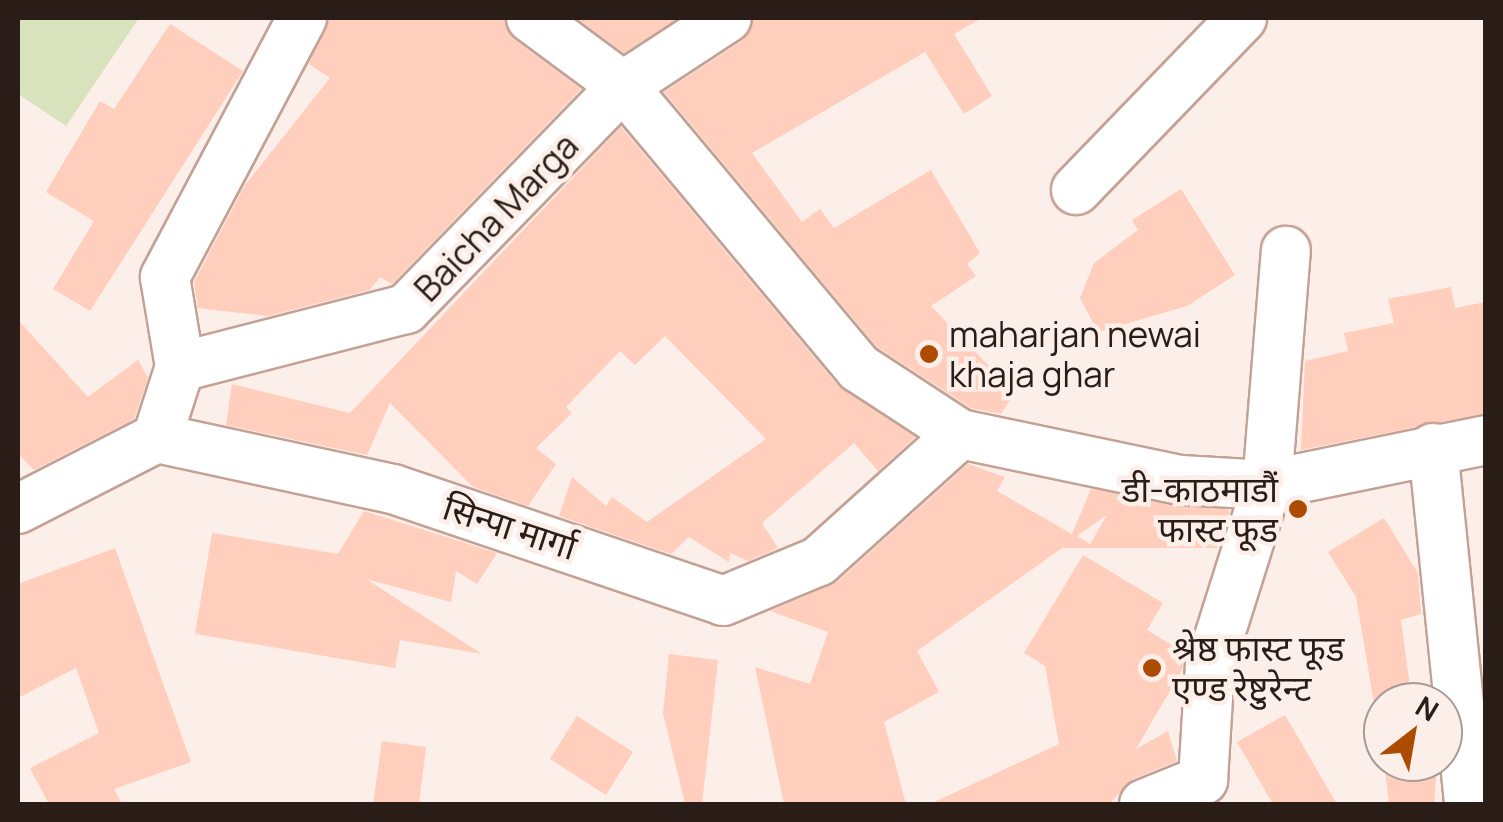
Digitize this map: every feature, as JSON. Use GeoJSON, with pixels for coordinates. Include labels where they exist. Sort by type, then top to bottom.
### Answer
{"type":"FeatureCollection","features":[{"type":"Feature","properties":{"kind":"street"},"geometry":{"type":"LineString","coordinates":[[18,510],[157,438],[180,367],[165,277],[302,18]]}},
{"type":"Feature","properties":{"kind":"street"},"geometry":{"type":"LineString","coordinates":[[532,18],[624,86],[859,368],[960,434],[1181,480],[1267,485],[1486,440]]}},
{"type":"Feature","properties":{"kind":"street","name":"Baicha Marga"},"geometry":{"type":"LineString","coordinates":[[180,367],[406,309],[624,86],[728,18]]}},
{"type":"Feature","properties":{"kind":"street"},"geometry":{"type":"LineString","coordinates":[[1076,190],[1242,18]]}},
{"type":"Feature","properties":{"kind":"street"},"geometry":{"type":"LineString","coordinates":[[1144,804],[1203,780],[1210,666],[1267,485],[1286,251]]}},
{"type":"Feature","properties":{"kind":"street","name":"सिन्पा मार्गा"},"geometry":{"type":"LineString","coordinates":[[157,438],[393,489],[723,601],[818,561],[960,434]]}},
{"type":"Feature","properties":{"kind":"street"},"geometry":{"type":"LineString","coordinates":[[1433,448],[1470,804]]}},
{"type":"Feature","properties":{"kind":"green space"},"geometry":{"type":"Polygon","coordinates":[[[18,18],[139,18],[66,126],[18,94],[18,18]]]}},
{"type":"Feature","properties":{"kind":"building"},"geometry":{"type":"Polygon","coordinates":[[[329,18],[504,18],[515,40],[581,89],[392,284],[380,277],[370,290],[268,316],[198,308],[194,282],[245,185],[330,78],[309,64],[329,18]]]}},
{"type":"Feature","properties":{"kind":"building"},"geometry":{"type":"Polygon","coordinates":[[[577,18],[678,18],[624,53],[577,18]]]}},
{"type":"Feature","properties":{"kind":"building"},"geometry":{"type":"Polygon","coordinates":[[[754,18],[982,18],[954,34],[992,96],[964,114],[925,52],[752,153],[802,222],[820,209],[834,228],[931,170],[980,253],[967,264],[976,276],[931,306],[1015,393],[1001,414],[971,408],[877,347],[664,92],[742,41],[754,18]]]}},
{"type":"Feature","properties":{"kind":"building"},"geometry":{"type":"Polygon","coordinates":[[[170,24],[243,71],[90,311],[53,289],[94,221],[46,192],[100,101],[114,109],[170,24]]]}},
{"type":"Feature","properties":{"kind":"building"},"geometry":{"type":"Polygon","coordinates":[[[621,127],[838,386],[915,437],[878,471],[854,443],[762,523],[778,548],[748,561],[730,553],[729,562],[689,537],[671,554],[559,516],[572,477],[606,506],[612,497],[647,522],[766,439],[665,336],[635,365],[620,351],[566,407],[572,413],[536,448],[556,464],[528,506],[473,487],[390,403],[367,455],[226,425],[232,384],[350,413],[621,127]]]}},
{"type":"Feature","properties":{"kind":"building"},"geometry":{"type":"Polygon","coordinates":[[[1181,189],[1235,275],[1187,306],[1098,332],[1080,298],[1094,263],[1138,230],[1132,220],[1181,189]]]}},
{"type":"Feature","properties":{"kind":"building"},"geometry":{"type":"Polygon","coordinates":[[[1451,287],[1455,308],[1486,302],[1486,413],[1301,450],[1305,361],[1348,351],[1344,333],[1394,323],[1388,299],[1451,287]]]}},
{"type":"Feature","properties":{"kind":"building"},"geometry":{"type":"Polygon","coordinates":[[[18,320],[88,397],[138,360],[148,378],[134,419],[34,470],[18,454],[18,320]]]}},
{"type":"Feature","properties":{"kind":"building"},"geometry":{"type":"Polygon","coordinates":[[[968,464],[1005,477],[997,491],[1072,534],[1091,489],[1230,510],[1218,548],[1062,548],[917,651],[939,692],[884,722],[906,804],[784,804],[755,667],[810,684],[828,632],[770,611],[837,582],[968,464]],[[1107,515],[1077,536],[1090,544],[1107,515]]]}},
{"type":"Feature","properties":{"kind":"building"},"geometry":{"type":"Polygon","coordinates":[[[364,511],[497,553],[477,584],[456,571],[451,602],[366,579],[482,654],[400,640],[395,668],[195,634],[212,533],[338,554],[364,511]]]}},
{"type":"Feature","properties":{"kind":"building"},"geometry":{"type":"Polygon","coordinates":[[[1384,518],[1418,573],[1421,614],[1401,620],[1409,682],[1370,682],[1356,597],[1328,552],[1384,518]]]}},
{"type":"Feature","properties":{"kind":"building"},"geometry":{"type":"Polygon","coordinates":[[[115,548],[191,762],[114,789],[122,804],[49,804],[30,768],[99,733],[76,668],[18,698],[18,584],[115,548]]]}},
{"type":"Feature","properties":{"kind":"building"},"geometry":{"type":"Polygon","coordinates":[[[1083,555],[1163,603],[1147,630],[1185,653],[1182,670],[1136,749],[1168,731],[1177,761],[1133,779],[1109,804],[930,804],[1059,744],[1045,666],[1024,653],[1083,555]]]}},
{"type":"Feature","properties":{"kind":"building"},"geometry":{"type":"Polygon","coordinates":[[[669,654],[718,660],[702,804],[685,804],[663,713],[669,654]]]}},
{"type":"Feature","properties":{"kind":"building"},"geometry":{"type":"Polygon","coordinates":[[[1285,715],[1337,804],[1273,804],[1237,742],[1285,715]]]}},
{"type":"Feature","properties":{"kind":"building"},"geometry":{"type":"Polygon","coordinates":[[[577,716],[633,752],[606,795],[550,759],[577,716]]]}},
{"type":"Feature","properties":{"kind":"building"},"geometry":{"type":"Polygon","coordinates":[[[382,741],[426,747],[419,804],[373,804],[382,741]]]}},
{"type":"Feature","properties":{"kind":"building"},"geometry":{"type":"Polygon","coordinates":[[[1386,782],[1436,782],[1434,804],[1389,804],[1386,782]]]}},
{"type":"Feature","properties":{"kind":"place","name":"maharjan newai khaja ghar"},"geometry":{"type":"Point","coordinates":[929,354]}},
{"type":"Feature","properties":{"kind":"place","name":"डी-काठमाडौं फास्ट फूड"},"geometry":{"type":"Point","coordinates":[1298,509]}},
{"type":"Feature","properties":{"kind":"place","name":"श्रेष्ठ फास्ट फूड एण्ड रेष्टुरेन्ट"},"geometry":{"type":"Point","coordinates":[1152,668]}}]}
